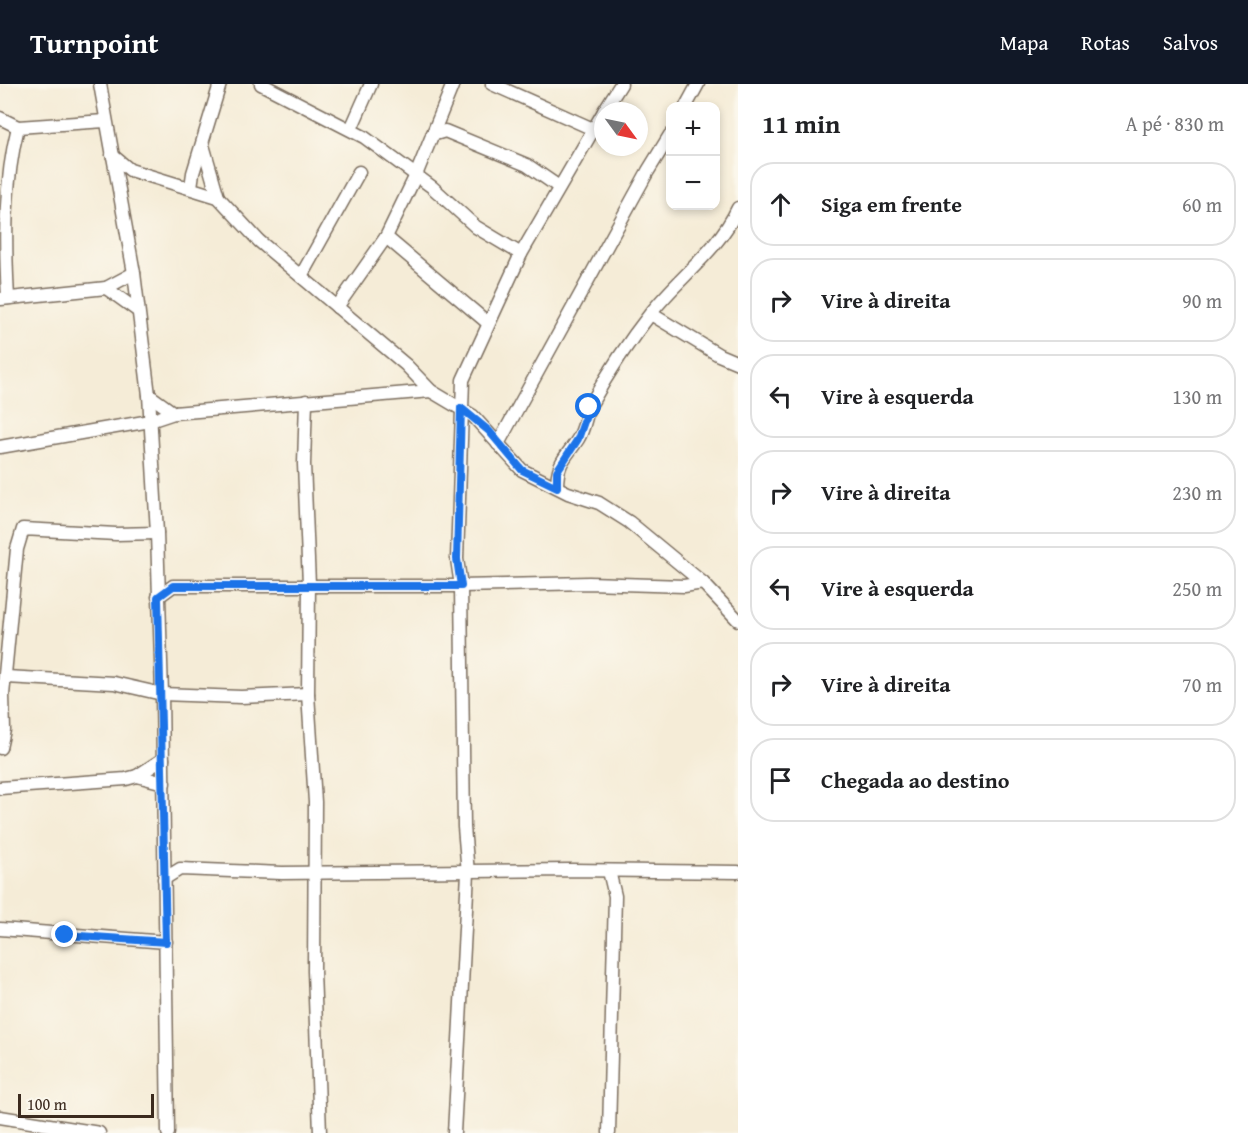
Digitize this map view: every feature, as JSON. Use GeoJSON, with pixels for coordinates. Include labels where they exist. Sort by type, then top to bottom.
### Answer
{"type":"FeatureCollection","features":[{"type":"Feature","properties":{"kind":"street"},"geometry":{"type":"LineString","coordinates":[[100,84],[105,122],[134,273],[149,395],[157,533],[162,694],[168,1133]]}},
{"type":"Feature","properties":{"kind":"street"},"geometry":{"type":"LineString","coordinates":[[191,187],[193,173],[220,84]]}},
{"type":"Feature","properties":{"kind":"street"},"geometry":{"type":"LineString","coordinates":[[261,84],[351,129],[416,175],[476,227],[520,254]]}},
{"type":"Feature","properties":{"kind":"street"},"geometry":{"type":"LineString","coordinates":[[351,129],[371,84]]}},
{"type":"Feature","properties":{"kind":"street"},"geometry":{"type":"LineString","coordinates":[[337,307],[386,237],[416,175],[453,84]]}},
{"type":"Feature","properties":{"kind":"street"},"geometry":{"type":"LineString","coordinates":[[454,1133],[468,873],[464,827],[461,586],[457,559],[463,380],[520,254],[593,129],[492,84]]}},
{"type":"Feature","properties":{"kind":"street"},"geometry":{"type":"LineString","coordinates":[[610,102],[621,84]]}},
{"type":"Feature","properties":{"kind":"street"},"geometry":{"type":"LineString","coordinates":[[688,102],[698,84]]}},
{"type":"Feature","properties":{"kind":"street"},"geometry":{"type":"LineString","coordinates":[[0,118],[18,127],[105,122]]}},
{"type":"Feature","properties":{"kind":"street"},"geometry":{"type":"LineString","coordinates":[[18,127],[12,152],[4,299],[106,288],[134,273]]}},
{"type":"Feature","properties":{"kind":"street"},"geometry":{"type":"LineString","coordinates":[[432,135],[445,132],[515,160],[537,171],[559,187]]}},
{"type":"Feature","properties":{"kind":"street"},"geometry":{"type":"LineString","coordinates":[[498,444],[666,142]]}},
{"type":"Feature","properties":{"kind":"street"},"geometry":{"type":"LineString","coordinates":[[203,145],[218,196],[260,241],[406,365],[431,392],[461,408],[489,431],[522,470],[557,487],[599,503],[629,522],[703,583],[738,620]]}},
{"type":"Feature","properties":{"kind":"street"},"geometry":{"type":"LineString","coordinates":[[112,155],[130,170],[218,196]]}},
{"type":"Feature","properties":{"kind":"street"},"geometry":{"type":"LineString","coordinates":[[117,181],[130,170]]}},
{"type":"Feature","properties":{"kind":"street"},"geometry":{"type":"LineString","coordinates":[[301,276],[358,172]]}},
{"type":"Feature","properties":{"kind":"street"},"geometry":{"type":"LineString","coordinates":[[557,487],[557,471],[578,439],[589,407],[651,314],[708,252],[738,208]]}},
{"type":"Feature","properties":{"kind":"street"},"geometry":{"type":"LineString","coordinates":[[386,237],[488,323]]}},
{"type":"Feature","properties":{"kind":"street"},"geometry":{"type":"LineString","coordinates":[[106,288],[138,311]]}},
{"type":"Feature","properties":{"kind":"street"},"geometry":{"type":"LineString","coordinates":[[651,314],[738,363]]}},
{"type":"Feature","properties":{"kind":"street"},"geometry":{"type":"LineString","coordinates":[[0,447],[150,421],[174,413],[431,392]]}},
{"type":"Feature","properties":{"kind":"street"},"geometry":{"type":"LineString","coordinates":[[149,395],[174,413]]}},
{"type":"Feature","properties":{"kind":"street"},"geometry":{"type":"LineString","coordinates":[[306,401],[304,464],[309,584],[308,694],[315,802],[314,971],[320,1133]]}},
{"type":"Feature","properties":{"kind":"street"},"geometry":{"type":"LineString","coordinates":[[0,748],[4,730],[6,677],[17,549],[23,529],[116,534],[157,533]]}},
{"type":"Feature","properties":{"kind":"street"},"geometry":{"type":"LineString","coordinates":[[157,573],[173,586]]}},
{"type":"Feature","properties":{"kind":"street"},"geometry":{"type":"LineString","coordinates":[[158,597],[173,586],[309,584],[461,586],[589,583],[684,586],[703,583]]}},
{"type":"Feature","properties":{"kind":"street"},"geometry":{"type":"LineString","coordinates":[[6,677],[114,683],[162,694],[241,697],[308,694]]}},
{"type":"Feature","properties":{"kind":"street"},"geometry":{"type":"LineString","coordinates":[[0,788],[111,781],[137,776],[163,759]]}},
{"type":"Feature","properties":{"kind":"street"},"geometry":{"type":"LineString","coordinates":[[137,776],[164,783]]}},
{"type":"Feature","properties":{"kind":"street"},"geometry":{"type":"LineString","coordinates":[[165,856],[180,869]]}},
{"type":"Feature","properties":{"kind":"street"},"geometry":{"type":"LineString","coordinates":[[164,879],[180,869],[314,873],[609,870],[738,872]]}},
{"type":"Feature","properties":{"kind":"street"},"geometry":{"type":"LineString","coordinates":[[609,870],[615,896],[609,1133]]}},
{"type":"Feature","properties":{"kind":"street"},"geometry":{"type":"LineString","coordinates":[[615,896],[625,871]]}},
{"type":"Feature","properties":{"kind":"street"},"geometry":{"type":"LineString","coordinates":[[0,929],[166,942]]}},
{"type":"Feature","properties":{"kind":"street"},"geometry":{"type":"LineString","coordinates":[[0,1117],[99,1133]]}},
{"type":"Feature","properties":{"kind":"route"},"geometry":{"type":"LineString","coordinates":[[65,935],[166,942],[158,597],[173,586],[309,584],[461,586],[457,559],[461,408],[489,431],[512,461],[522,470],[557,487],[557,471],[560,463],[584,428],[589,407]]}}]}
